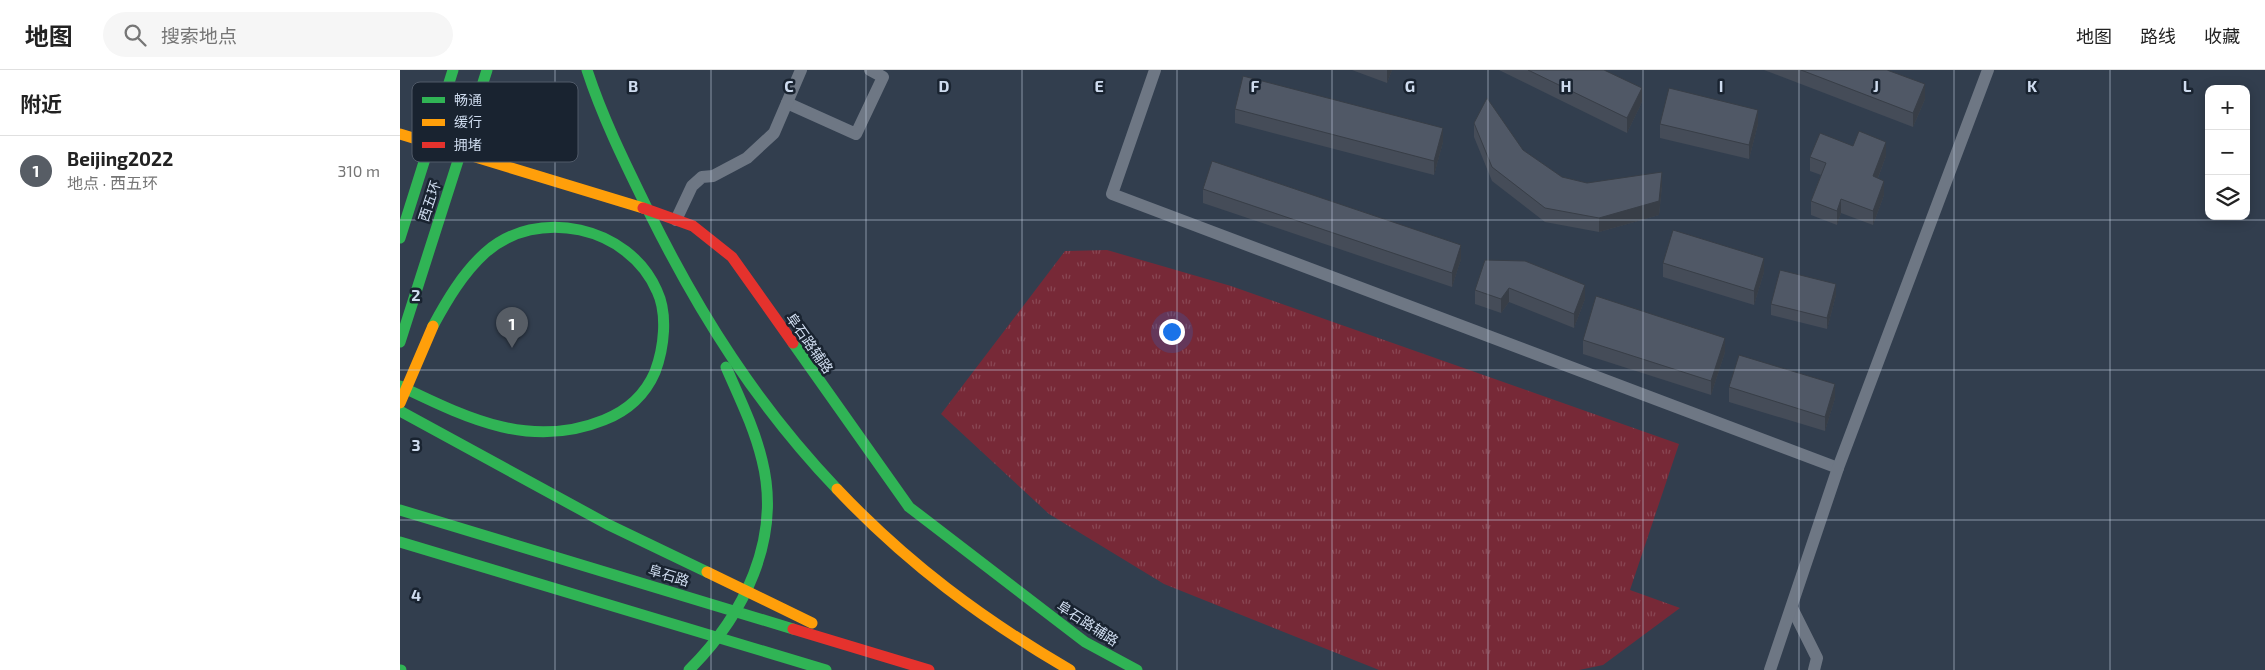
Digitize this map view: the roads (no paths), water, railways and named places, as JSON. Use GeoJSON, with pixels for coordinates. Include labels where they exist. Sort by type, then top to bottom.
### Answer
{"type":"FeatureCollection","features":[{"type":"Feature","properties":{"kind":"main road","name":"西五环"},"geometry":{"type":"LineString","coordinates":[[449,82],[453,70]]}},
{"type":"Feature","properties":{"kind":"main road","name":"西五环"},"geometry":{"type":"LineString","coordinates":[[483,82],[487,70]]}},
{"type":"Feature","properties":{"kind":"main road"},"geometry":{"type":"LineString","coordinates":[[588,70],[597,102],[624,163],[704,315],[747,381],[804,454],[870,525],[966,603],[1021,641],[1070,670]]}},
{"type":"Feature","properties":{"kind":"main road","name":"阜石路辅路"},"geometry":{"type":"LineString","coordinates":[[400,134],[412,138]]}},
{"type":"Feature","properties":{"kind":"main road","name":"西五环"},"geometry":{"type":"LineString","coordinates":[[400,238],[425,162]]}},
{"type":"Feature","properties":{"kind":"main road","name":"西五环"},"geometry":{"type":"LineString","coordinates":[[401,338],[458,162]]}},
{"type":"Feature","properties":{"kind":"main road","name":"阜石路辅路"},"geometry":{"type":"LineString","coordinates":[[490,162],[693,226],[732,257],[909,507],[1085,642],[1138,670]]}},
{"type":"Feature","properties":{"kind":"main road"},"geometry":{"type":"LineString","coordinates":[[400,386],[498,428],[530,434],[561,434],[595,426],[622,412],[643,393],[656,367],[664,338],[664,313],[654,282],[631,254],[603,236],[572,227],[536,227],[508,237],[482,253],[455,285],[426,338],[400,403]]}},
{"type":"Feature","properties":{"kind":"main road"},"geometry":{"type":"LineString","coordinates":[[689,670],[724,632],[744,598],[756,570],[764,533],[767,493],[761,460],[747,415],[704,315]]}},
{"type":"Feature","properties":{"kind":"main road"},"geometry":{"type":"LineString","coordinates":[[400,412],[607,524],[873,653]]}},
{"type":"Feature","properties":{"kind":"main road","name":"阜石路"},"geometry":{"type":"LineString","coordinates":[[400,510],[929,670]]}},
{"type":"Feature","properties":{"kind":"main road"},"geometry":{"type":"LineString","coordinates":[[400,542],[826,670]]}},
{"type":"Feature","properties":{"kind":"street"},"geometry":{"type":"LineString","coordinates":[[676,220],[692,186],[702,177],[712,176],[747,158],[774,133],[801,70]]}},
{"type":"Feature","properties":{"kind":"street"},"geometry":{"type":"LineString","coordinates":[[787,103],[856,134],[883,77],[870,70]]}},
{"type":"Feature","properties":{"kind":"street"},"geometry":{"type":"LineString","coordinates":[[1155,70],[1112,194],[1838,468]]}},
{"type":"Feature","properties":{"kind":"street"},"geometry":{"type":"LineString","coordinates":[[1770,670],[1838,468],[1988,70]]}},
{"type":"Feature","properties":{"kind":"street"},"geometry":{"type":"LineString","coordinates":[[1792,608],[1817,658],[1814,670]]}},
{"type":"Feature","properties":{"kind":"place","name":"Beijing2022"},"geometry":{"type":"Point","coordinates":[512,348]}}]}
